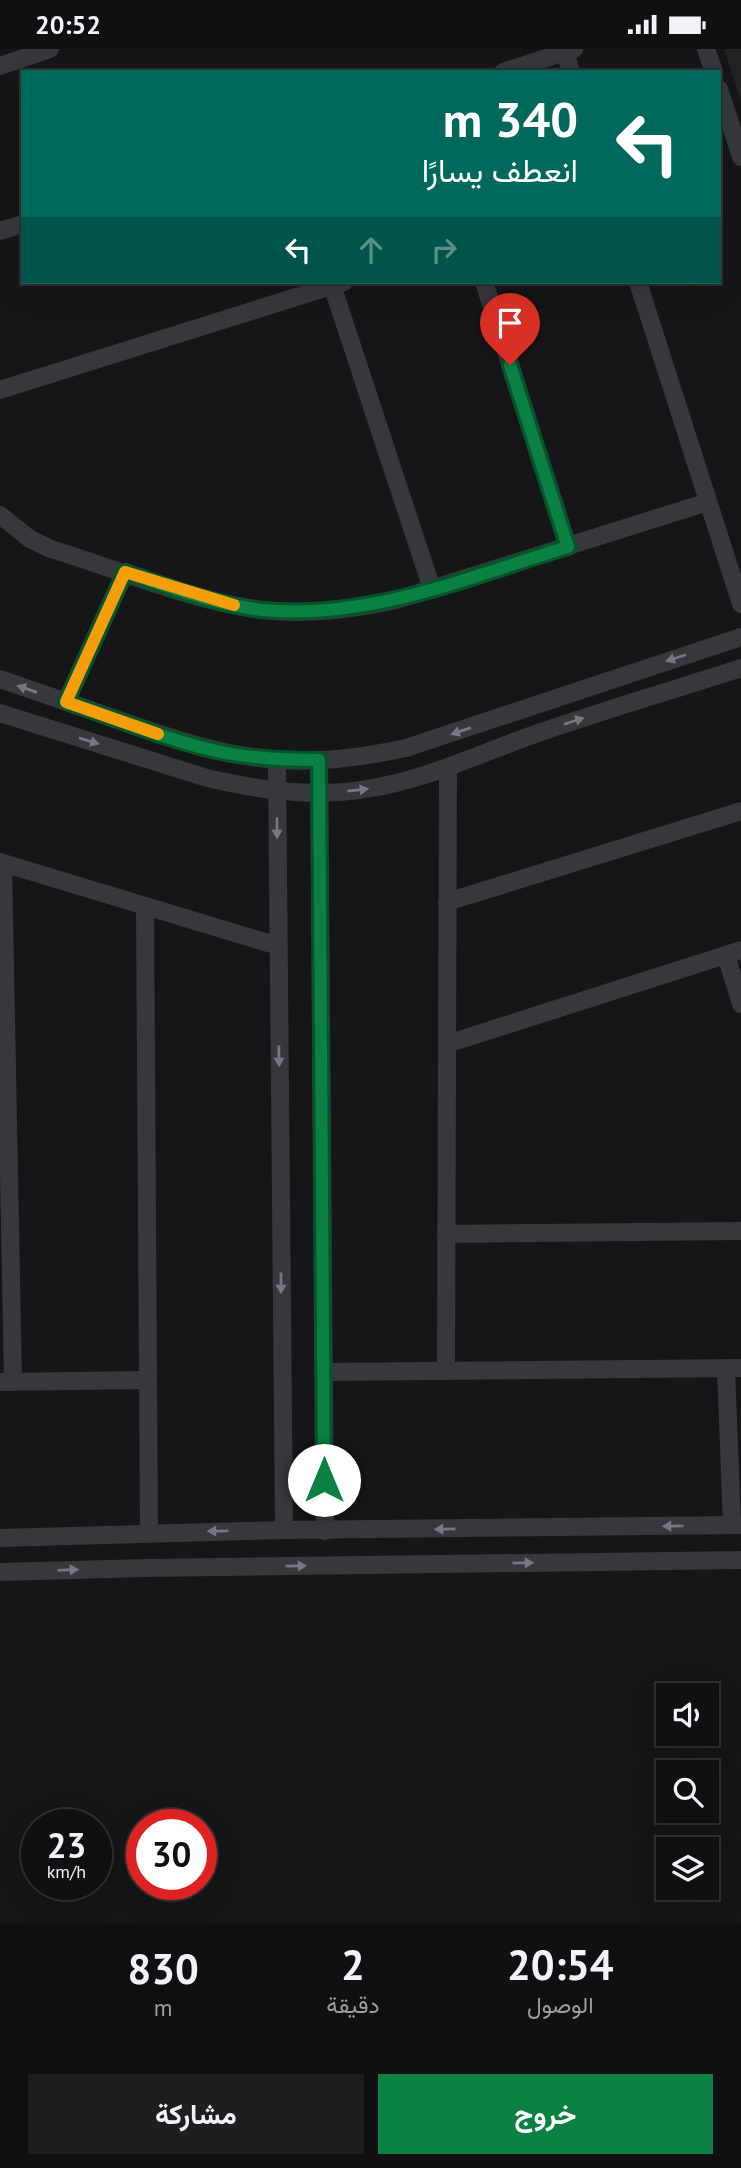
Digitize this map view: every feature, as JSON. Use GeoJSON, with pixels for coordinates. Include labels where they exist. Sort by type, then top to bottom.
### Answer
{"type":"FeatureCollection","features":[{"type":"Feature","properties":{"kind":"street"},"geometry":{"type":"LineString","coordinates":[[0,67],[50,49]]}},
{"type":"Feature","properties":{"kind":"street"},"geometry":{"type":"LineString","coordinates":[[706,49],[713,70]]}},
{"type":"Feature","properties":{"kind":"street"},"geometry":{"type":"LineString","coordinates":[[509,70],[570,50],[571,70]]}},
{"type":"Feature","properties":{"kind":"street"},"geometry":{"type":"LineString","coordinates":[[721,95],[741,157]]}},
{"type":"Feature","properties":{"kind":"street"},"geometry":{"type":"LineString","coordinates":[[0,231],[21,225]]}},
{"type":"Feature","properties":{"kind":"street"},"geometry":{"type":"LineString","coordinates":[[0,390],[338,284],[432,589]]}},
{"type":"Feature","properties":{"kind":"street"},"geometry":{"type":"LineString","coordinates":[[485,284],[568,547]]}},
{"type":"Feature","properties":{"kind":"street"},"geometry":{"type":"LineString","coordinates":[[639,284],[741,604]]}},
{"type":"Feature","properties":{"kind":"street"},"geometry":{"type":"LineString","coordinates":[[0,515],[30,539],[51,549],[214,601],[262,610],[292,612],[359,608],[396,600],[708,502]]}},
{"type":"Feature","properties":{"kind":"street"},"geometry":{"type":"LineString","coordinates":[[66,702],[125,572]]}},
{"type":"Feature","properties":{"kind":"street"},"geometry":{"type":"LineString","coordinates":[[0,679],[221,752],[277,760],[319,760],[364,757],[406,748],[741,637]]}},
{"type":"Feature","properties":{"kind":"street"},"geometry":{"type":"LineString","coordinates":[[0,713],[208,778],[242,786],[319,793],[365,789],[410,779],[539,733],[741,668]]}},
{"type":"Feature","properties":{"kind":"street"},"geometry":{"type":"LineString","coordinates":[[277,760],[284,1530]]}},
{"type":"Feature","properties":{"kind":"street"},"geometry":{"type":"LineString","coordinates":[[319,760],[325,1531]]}},
{"type":"Feature","properties":{"kind":"street"},"geometry":{"type":"LineString","coordinates":[[446,1371],[447,767]]}},
{"type":"Feature","properties":{"kind":"street"},"geometry":{"type":"LineString","coordinates":[[447,902],[741,811]]}},
{"type":"Feature","properties":{"kind":"street"},"geometry":{"type":"LineString","coordinates":[[148,1380],[7,1382],[1,863],[278,946]]}},
{"type":"Feature","properties":{"kind":"street"},"geometry":{"type":"LineString","coordinates":[[145,906],[149,1533]]}},
{"type":"Feature","properties":{"kind":"street"},"geometry":{"type":"LineString","coordinates":[[446,1044],[733,952],[741,1004]]}},
{"type":"Feature","properties":{"kind":"street"},"geometry":{"type":"LineString","coordinates":[[446,1234],[741,1231]]}},
{"type":"Feature","properties":{"kind":"street"},"geometry":{"type":"LineString","coordinates":[[0,1538],[284,1530],[736,1525],[734,1368],[323,1372]]}},
{"type":"Feature","properties":{"kind":"street"},"geometry":{"type":"LineString","coordinates":[[0,1572],[146,1567],[741,1560]]}},
{"type":"Feature","properties":{"kind":"shaded area"},"geometry":{"type":"Polygon","coordinates":[[[724,49],[741,49],[741,103],[724,49]]]}},
{"type":"Feature","properties":{"kind":"slow traffic"},"geometry":{"type":"LineString","coordinates":[[158,734],[66,702],[125,572],[234,605]]}},
{"type":"Feature","properties":{"kind":"route"},"geometry":{"type":"LineString","coordinates":[[324,1480],[319,760],[277,760],[221,752],[66,702],[125,572],[232,605],[262,610],[322,612],[396,600],[568,547],[510,365]]}}]}
